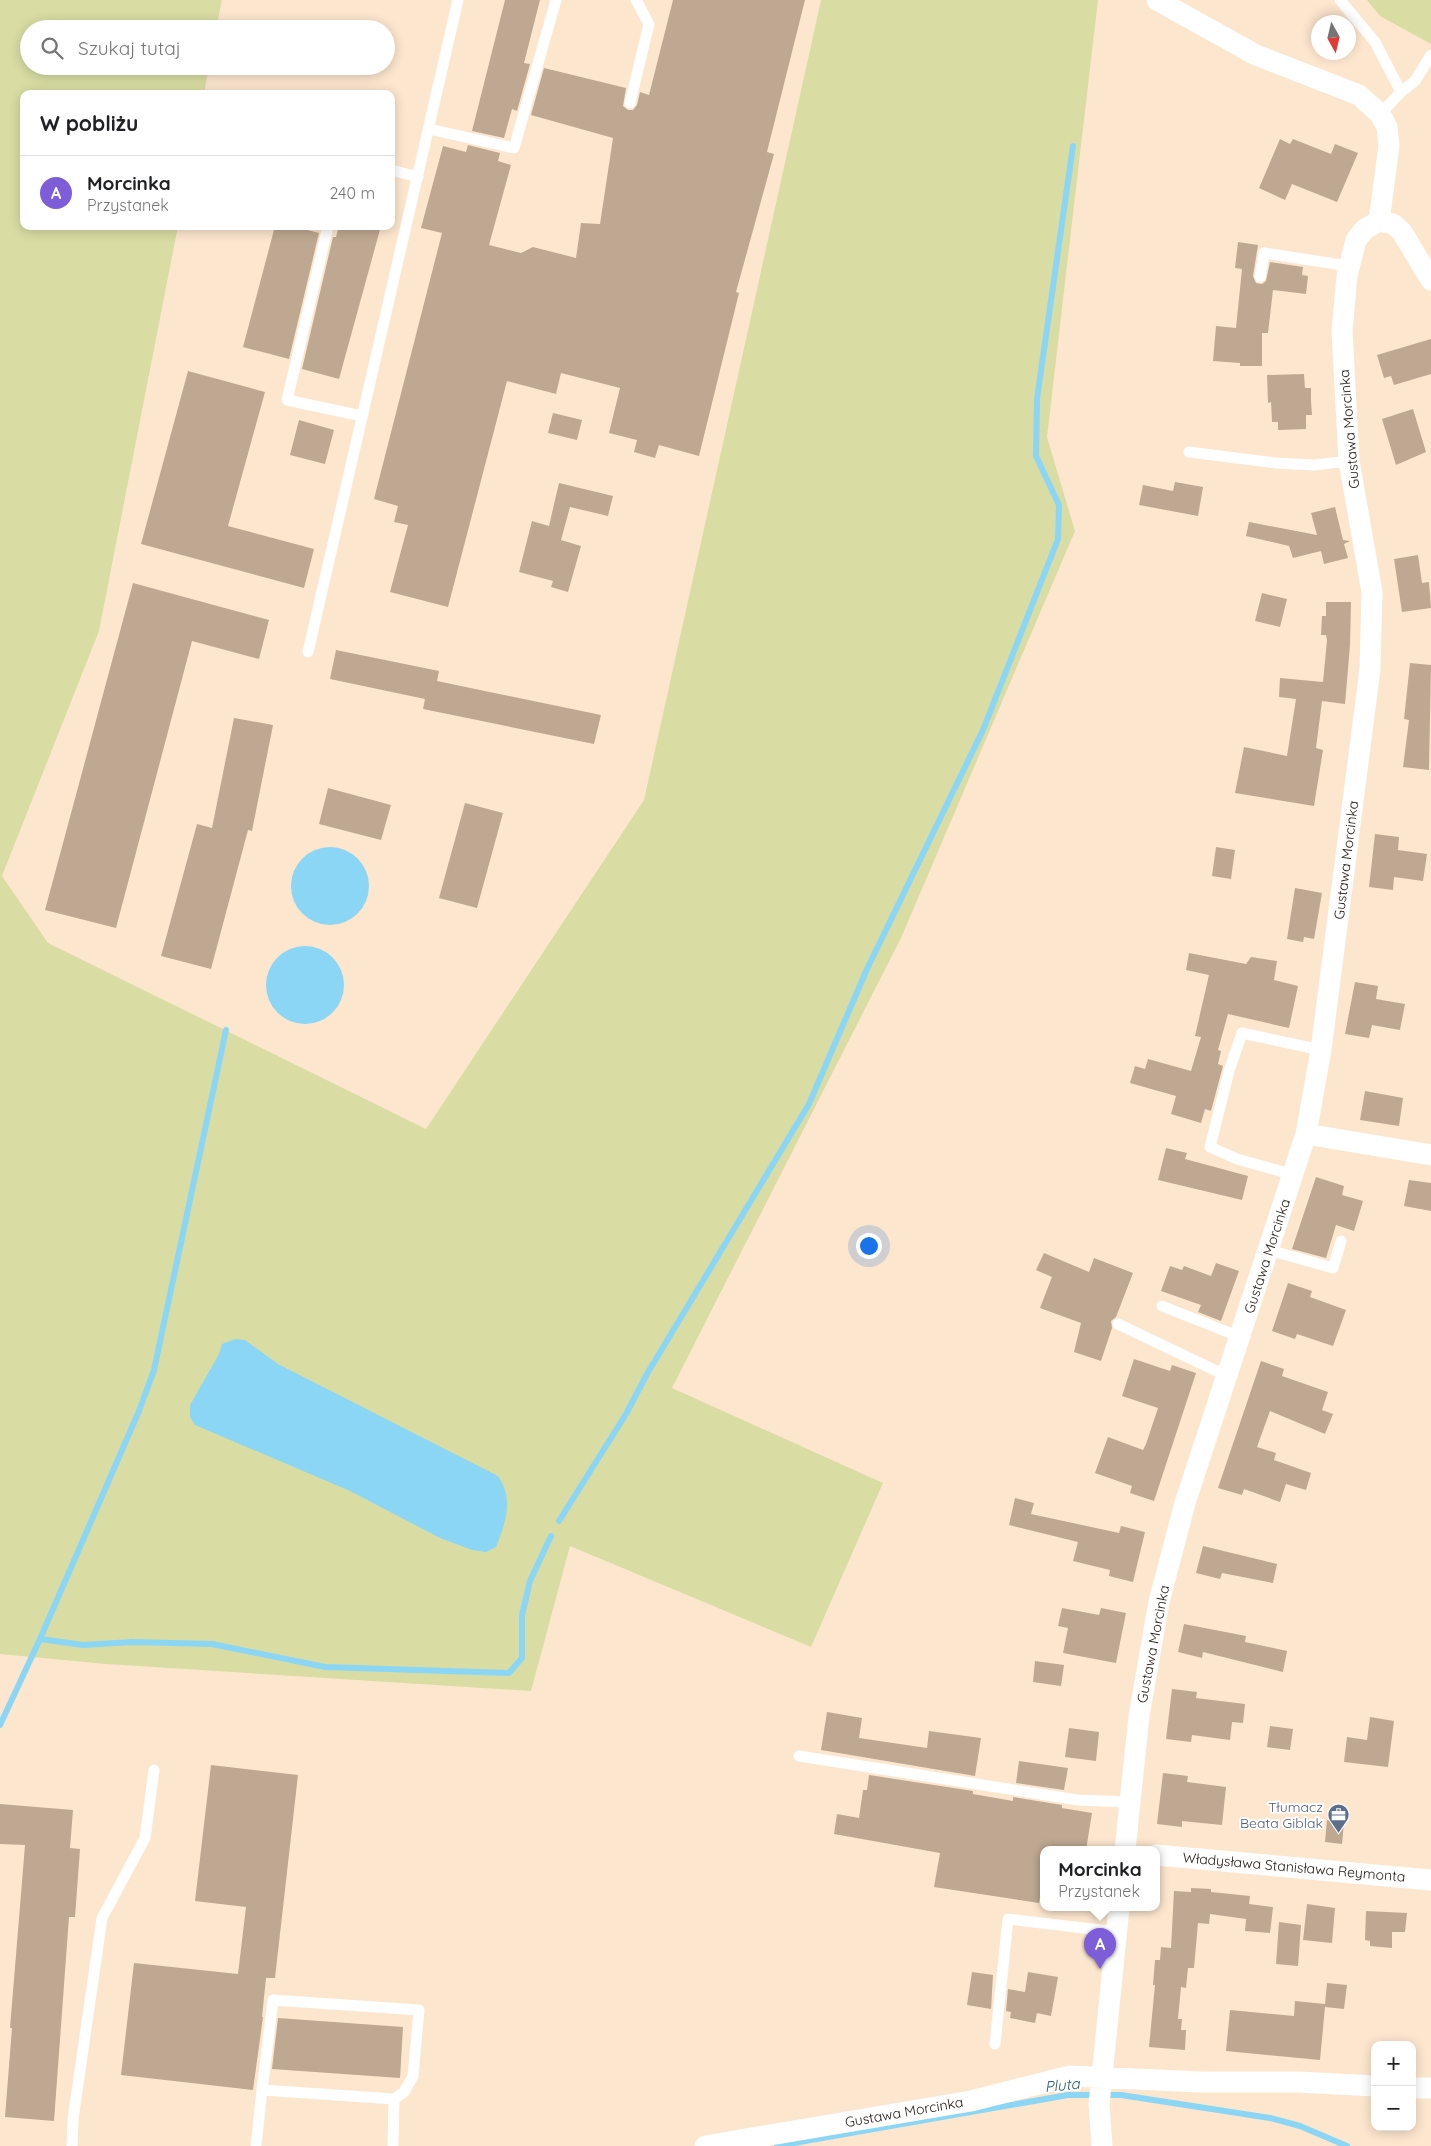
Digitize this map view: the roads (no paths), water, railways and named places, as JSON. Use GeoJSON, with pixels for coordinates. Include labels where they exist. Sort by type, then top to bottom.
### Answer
{"type":"FeatureCollection","features":[{"type":"Feature","properties":{"kind":"street"},"geometry":{"type":"LineString","coordinates":[[1157,0],[1256,54],[1359,94],[1380,114],[1387,127],[1389,146],[1379,221],[1393,224],[1402,232],[1431,280]]}},
{"type":"Feature","properties":{"kind":"street","name":"Gustawa Morcinka"},"geometry":{"type":"LineString","coordinates":[[1125,1846],[1139,1716],[1160,1602],[1185,1503],[1294,1176],[1306,1134],[1321,1050],[1341,904],[1371,649],[1372,592],[1349,461],[1342,331],[1349,266],[1356,240],[1365,229],[1379,221]]}},
{"type":"Feature","properties":{"kind":"street"},"geometry":{"type":"LineString","coordinates":[[1306,1134],[1431,1155]]}},
{"type":"Feature","properties":{"kind":"street","name":"Władysława Stanisława Reymonta"},"geometry":{"type":"LineString","coordinates":[[1160,1855],[1431,1880]]}},
{"type":"Feature","properties":{"kind":"street"},"geometry":{"type":"LineString","coordinates":[[1102,2146],[1100,2089],[1119,1911]]}},
{"type":"Feature","properties":{"kind":"street","name":"Gustawa Morcinka"},"geometry":{"type":"LineString","coordinates":[[705,2146],[971,2100],[1056,2078],[1082,2075],[1100,2089],[1201,2082],[1298,2082],[1371,2086]]}},
{"type":"Feature","properties":{"kind":"street"},"geometry":{"type":"LineString","coordinates":[[1416,2088],[1431,2088]]}},
{"type":"Feature","properties":{"kind":"lane"},"geometry":{"type":"LineString","coordinates":[[308,652],[458,0]]}},
{"type":"Feature","properties":{"kind":"lane"},"geometry":{"type":"LineString","coordinates":[[429,129],[514,148],[556,0]]}},
{"type":"Feature","properties":{"kind":"lane"},"geometry":{"type":"LineString","coordinates":[[630,103],[649,24],[636,0]]}},
{"type":"Feature","properties":{"kind":"lane"},"geometry":{"type":"LineString","coordinates":[[1340,0],[1375,42],[1401,92]]}},
{"type":"Feature","properties":{"kind":"lane"},"geometry":{"type":"LineString","coordinates":[[1380,114],[1401,92],[1415,81],[1431,55]]}},
{"type":"Feature","properties":{"kind":"lane"},"geometry":{"type":"LineString","coordinates":[[395,171],[418,176]]}},
{"type":"Feature","properties":{"kind":"lane"},"geometry":{"type":"LineString","coordinates":[[327,230],[287,400],[362,416]]}},
{"type":"Feature","properties":{"kind":"lane"},"geometry":{"type":"LineString","coordinates":[[1260,276],[1264,253],[1349,266]]}},
{"type":"Feature","properties":{"kind":"lane"},"geometry":{"type":"LineString","coordinates":[[1189,452],[1276,463],[1314,465],[1349,461]]}},
{"type":"Feature","properties":{"kind":"lane"},"geometry":{"type":"LineString","coordinates":[[1294,1176],[1237,1159],[1210,1147],[1229,1071],[1242,1034],[1321,1050]]}},
{"type":"Feature","properties":{"kind":"lane"},"geometry":{"type":"LineString","coordinates":[[1269,1250],[1333,1268],[1341,1241]]}},
{"type":"Feature","properties":{"kind":"lane"},"geometry":{"type":"LineString","coordinates":[[1162,1306],[1240,1337]]}},
{"type":"Feature","properties":{"kind":"lane"},"geometry":{"type":"LineString","coordinates":[[1118,1324],[1227,1376]]}},
{"type":"Feature","properties":{"kind":"lane"},"geometry":{"type":"LineString","coordinates":[[800,1756],[1078,1800],[1130,1802]]}},
{"type":"Feature","properties":{"kind":"lane"},"geometry":{"type":"LineString","coordinates":[[72,2146],[73,2119],[102,1918],[145,1838],[154,1770]]}},
{"type":"Feature","properties":{"kind":"lane"},"geometry":{"type":"LineString","coordinates":[[995,2044],[1008,1919],[1117,1932]]}},
{"type":"Feature","properties":{"kind":"lane"},"geometry":{"type":"LineString","coordinates":[[256,2146],[262,2090],[272,2000],[419,2010],[413,2076],[404,2092],[394,2100],[262,2090]]}},
{"type":"Feature","properties":{"kind":"lane"},"geometry":{"type":"LineString","coordinates":[[393,2146],[394,2100]]}},
{"type":"Feature","properties":{"kind":"water"},"geometry":{"type":"Polygon","coordinates":[[[322,847],[338,847],[352,853],[363,864],[369,878],[369,894],[363,908],[352,919],[338,925],[322,925],[308,919],[297,908],[291,894],[291,878],[297,864],[308,853],[322,847]]]}},
{"type":"Feature","properties":{"kind":"water"},"geometry":{"type":"Polygon","coordinates":[[[297,946],[313,946],[327,952],[338,963],[344,977],[344,993],[338,1007],[327,1018],[313,1024],[297,1024],[283,1018],[272,1007],[266,993],[266,977],[272,963],[283,952],[297,946]]]}},
{"type":"Feature","properties":{"kind":"water"},"geometry":{"type":"Polygon","coordinates":[[[235,1339],[245,1340],[278,1364],[498,1476],[506,1493],[507,1511],[496,1547],[486,1552],[472,1550],[440,1538],[350,1491],[195,1425],[190,1417],[190,1405],[219,1354],[222,1344],[235,1339]]]}},
{"type":"Feature","properties":{"kind":"waterway"},"geometry":{"type":"LineString","coordinates":[[559,1521],[626,1414],[647,1374],[809,1104],[867,969],[983,730],[1058,539],[1059,505],[1036,456],[1037,399],[1073,146]]}},
{"type":"Feature","properties":{"kind":"waterway"},"geometry":{"type":"LineString","coordinates":[[0,1725],[40,1639],[139,1411],[154,1370],[226,1030]]}},
{"type":"Feature","properties":{"kind":"waterway"},"geometry":{"type":"LineString","coordinates":[[40,1639],[83,1645],[132,1642],[212,1644],[325,1667],[509,1673],[522,1658],[522,1615],[530,1581],[551,1536]]}},
{"type":"Feature","properties":{"kind":"waterway","name":"Pluta"},"geometry":{"type":"LineString","coordinates":[[777,2146],[1068,2095],[1121,2095],[1270,2118],[1300,2126],[1347,2146]]}},
{"type":"Feature","properties":{"kind":"place","name":"Tłumacz Beata Giblak"},"geometry":{"type":"Point","coordinates":[1339,1834]}},
{"type":"Feature","properties":{"kind":"place","name":"Morcinka"},"geometry":{"type":"Point","coordinates":[1100,1969]}}]}
